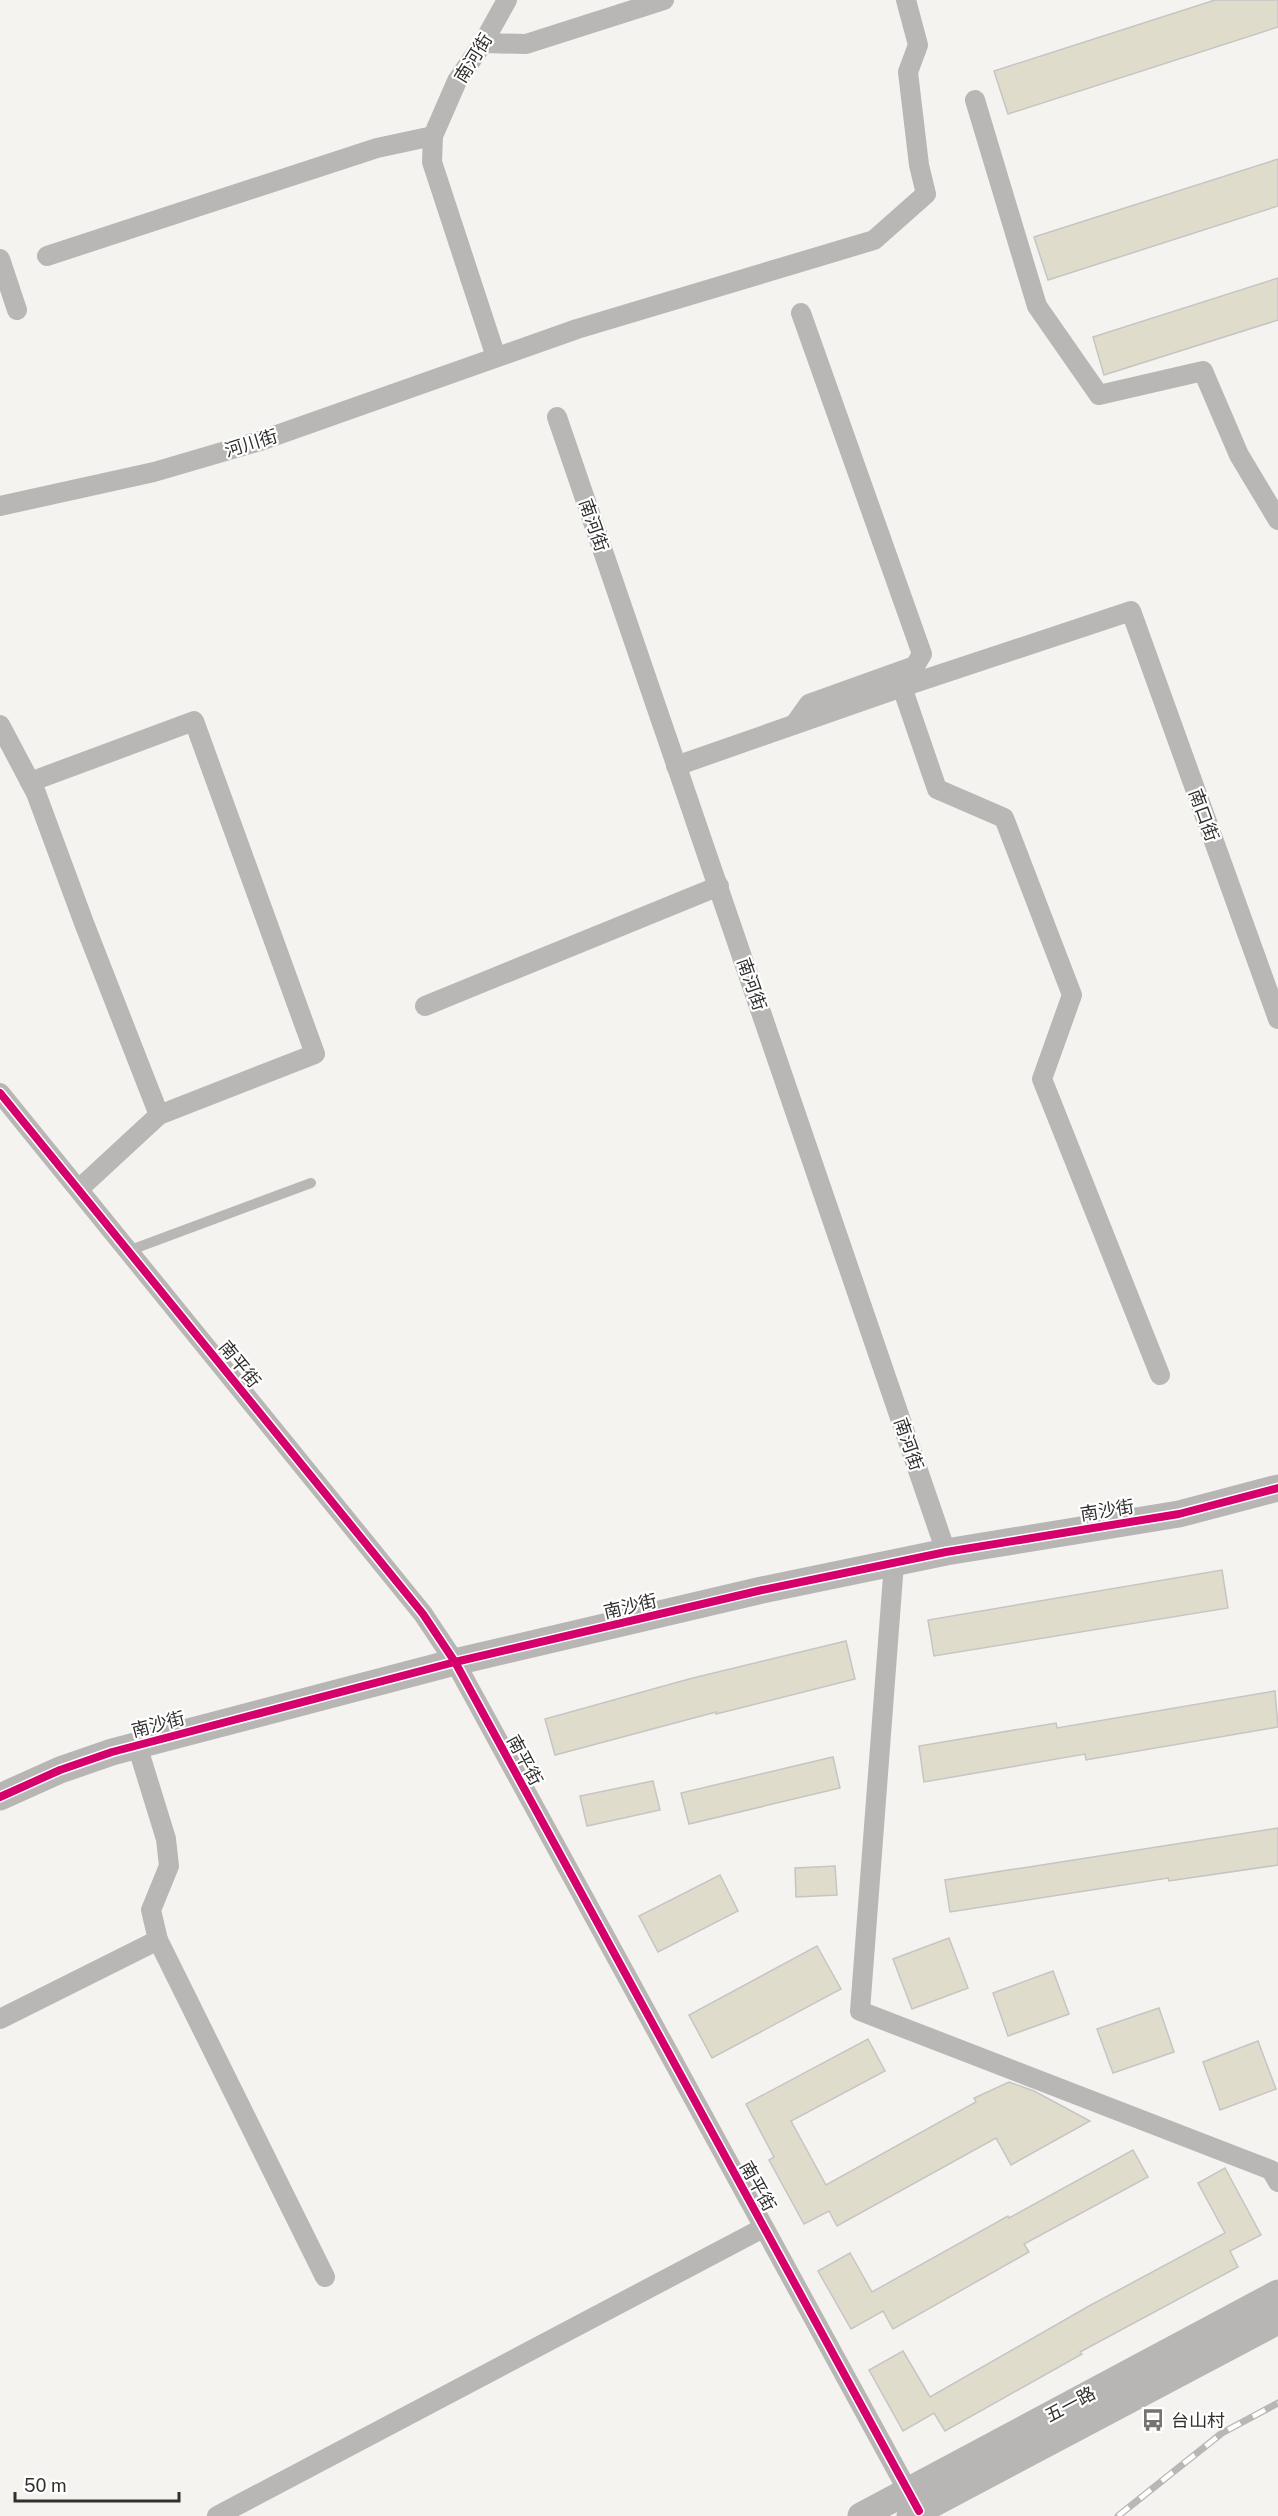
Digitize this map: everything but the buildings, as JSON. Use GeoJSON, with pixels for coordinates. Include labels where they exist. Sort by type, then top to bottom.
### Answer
{"type":"FeatureCollection","features":[{"type":"Feature","properties":{"kind":"street","name":"南河街"},"geometry":{"type":"LineString","coordinates":[[496,357],[432,162],[433,136],[457,81],[483,43],[507,0]]}},
{"type":"Feature","properties":{"kind":"street"},"geometry":{"type":"LineString","coordinates":[[483,43],[526,44],[664,0]]}},
{"type":"Feature","properties":{"kind":"street","name":"河川街"},"geometry":{"type":"LineString","coordinates":[[0,506],[154,472],[260,441],[577,329],[874,240],[926,194],[919,165],[908,72],[918,45],[906,0]]}},
{"type":"Feature","properties":{"kind":"street"},"geometry":{"type":"LineString","coordinates":[[975,100],[1037,306],[1099,396],[1203,371],[1239,455],[1278,520]]}},
{"type":"Feature","properties":{"kind":"street"},"geometry":{"type":"LineString","coordinates":[[47,256],[378,148],[433,136]]}},
{"type":"Feature","properties":{"kind":"street"},"geometry":{"type":"LineString","coordinates":[[0,259],[17,310]]}},
{"type":"Feature","properties":{"kind":"street"},"geometry":{"type":"LineString","coordinates":[[794,725],[809,704],[915,666],[922,654],[801,313]]}},
{"type":"Feature","properties":{"kind":"street","name":"南河街"},"geometry":{"type":"LineString","coordinates":[[557,417],[946,1552]]}},
{"type":"Feature","properties":{"kind":"street","name":"南口街"},"geometry":{"type":"LineString","coordinates":[[902,687],[1131,611],[1278,1019]]}},
{"type":"Feature","properties":{"kind":"street"},"geometry":{"type":"LineString","coordinates":[[676,766],[902,687],[937,789],[1004,818],[1072,995],[1042,1080],[1160,1375]]}},
{"type":"Feature","properties":{"kind":"street"},"geometry":{"type":"LineString","coordinates":[[30,782],[194,721],[315,1054],[159,1115],[78,1189]]}},
{"type":"Feature","properties":{"kind":"street"},"geometry":{"type":"LineString","coordinates":[[0,725],[30,782],[159,1115]]}},
{"type":"Feature","properties":{"kind":"street"},"geometry":{"type":"LineString","coordinates":[[425,1006],[719,886]]}},
{"type":"Feature","properties":{"kind":"street","name":"南平街"},"geometry":{"type":"LineString","coordinates":[[0,1093],[423,1614],[455,1662],[912,2506]]}},
{"type":"Feature","properties":{"kind":"street","name":"南沙街"},"geometry":{"type":"LineString","coordinates":[[0,1797],[60,1770],[137,1745],[455,1662],[751,1593],[946,1552],[1179,1514],[1278,1488]]}},
{"type":"Feature","properties":{"kind":"street"},"geometry":{"type":"LineString","coordinates":[[894,1563],[860,2011],[1270,2170],[1278,2182]]}},
{"type":"Feature","properties":{"kind":"street"},"geometry":{"type":"LineString","coordinates":[[137,1745],[166,1839],[169,1866],[151,1910],[158,1940],[326,2277]]}},
{"type":"Feature","properties":{"kind":"street"},"geometry":{"type":"LineString","coordinates":[[0,2019],[158,1940]]}},
{"type":"Feature","properties":{"kind":"street"},"geometry":{"type":"LineString","coordinates":[[217,2516],[763,2228]]}},
{"type":"Feature","properties":{"kind":"street","name":"五一路"},"geometry":{"type":"LineString","coordinates":[[912,2506],[1278,2293]]}},
{"type":"Feature","properties":{"kind":"street","name":"五一路"},"geometry":{"type":"LineString","coordinates":[[861,2516],[912,2506],[1278,2321]]}},
{"type":"Feature","properties":{"kind":"lane"},"geometry":{"type":"LineString","coordinates":[[128,1251],[311,1183]]}},
{"type":"Feature","properties":{"kind":"railway"},"geometry":{"type":"LineString","coordinates":[[1118,2516],[1222,2433],[1278,2403]]}},
{"type":"Feature","properties":{"kind":"cycle path"},"geometry":{"type":"LineString","coordinates":[[0,1093],[423,1614],[455,1662],[919,2511]]}},
{"type":"Feature","properties":{"kind":"cycle path"},"geometry":{"type":"LineString","coordinates":[[0,1797],[60,1770],[112,1752],[455,1662],[762,1590],[946,1552],[1179,1514],[1278,1488]]}},
{"type":"Feature","properties":{"kind":"place","name":"台山村"},"geometry":{"type":"Point","coordinates":[1153,2420]}}]}
